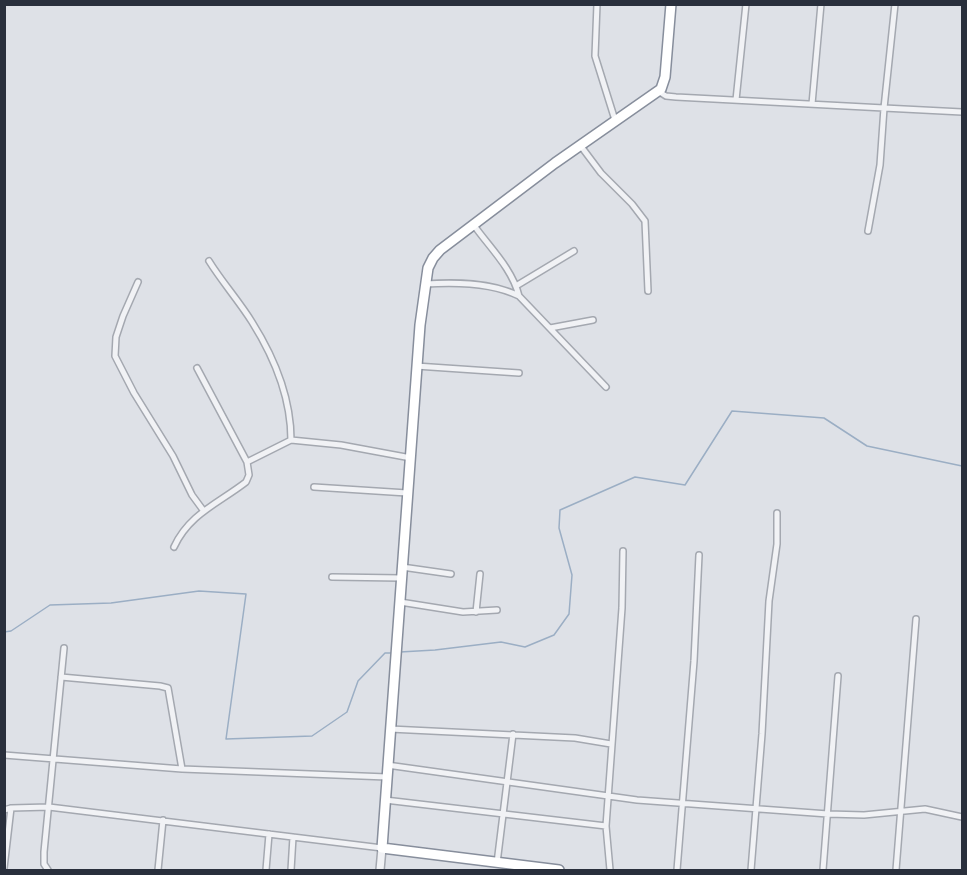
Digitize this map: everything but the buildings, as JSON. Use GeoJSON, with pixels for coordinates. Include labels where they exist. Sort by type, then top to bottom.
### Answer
{"type":"FeatureCollection","features":[{"type":"Feature","properties":{"kind":"highway"},"geometry":{"type":"LineString","coordinates":[[559,870],[382,848],[416,366],[424,284],[433,258],[473,224],[615,120],[658,92],[665,77],[671,4]]}},
{"type":"Feature","properties":{"kind":"street"},"geometry":{"type":"LineString","coordinates":[[597,4],[596,56],[615,120]]}},
{"type":"Feature","properties":{"kind":"street"},"geometry":{"type":"LineString","coordinates":[[736,100],[746,4]]}},
{"type":"Feature","properties":{"kind":"street"},"geometry":{"type":"LineString","coordinates":[[812,104],[822,4]]}},
{"type":"Feature","properties":{"kind":"street"},"geometry":{"type":"LineString","coordinates":[[868,231],[880,165],[895,4]]}},
{"type":"Feature","properties":{"kind":"street"},"geometry":{"type":"LineString","coordinates":[[658,92],[676,97],[963,112]]}},
{"type":"Feature","properties":{"kind":"street"},"geometry":{"type":"LineString","coordinates":[[580,145],[601,172],[645,220],[648,291]]}},
{"type":"Feature","properties":{"kind":"street"},"geometry":{"type":"LineString","coordinates":[[473,224],[504,266],[519,296]]}},
{"type":"Feature","properties":{"kind":"street"},"geometry":{"type":"LineString","coordinates":[[516,286],[574,251]]}},
{"type":"Feature","properties":{"kind":"street"},"geometry":{"type":"LineString","coordinates":[[209,261],[252,323],[267,350],[287,401],[291,440]]}},
{"type":"Feature","properties":{"kind":"street"},"geometry":{"type":"LineString","coordinates":[[138,282],[116,337],[115,356],[134,393],[173,456],[192,495],[203,510]]}},
{"type":"Feature","properties":{"kind":"street"},"geometry":{"type":"LineString","coordinates":[[424,284],[463,283],[498,288],[519,296],[592,375],[606,387]]}},
{"type":"Feature","properties":{"kind":"street"},"geometry":{"type":"LineString","coordinates":[[550,328],[593,320]]}},
{"type":"Feature","properties":{"kind":"street"},"geometry":{"type":"LineString","coordinates":[[416,366],[519,373]]}},
{"type":"Feature","properties":{"kind":"street"},"geometry":{"type":"LineString","coordinates":[[174,547],[184,528],[203,510],[247,481],[250,470],[197,368]]}},
{"type":"Feature","properties":{"kind":"street"},"geometry":{"type":"LineString","coordinates":[[247,462],[291,440],[341,445],[411,458]]}},
{"type":"Feature","properties":{"kind":"street"},"geometry":{"type":"LineString","coordinates":[[314,488],[407,493]]}},
{"type":"Feature","properties":{"kind":"street"},"geometry":{"type":"LineString","coordinates":[[751,870],[769,601],[776,557],[777,513]]}},
{"type":"Feature","properties":{"kind":"street"},"geometry":{"type":"LineString","coordinates":[[610,870],[606,826],[622,608],[623,551]]}},
{"type":"Feature","properties":{"kind":"street"},"geometry":{"type":"LineString","coordinates":[[677,870],[694,661],[699,555]]}},
{"type":"Feature","properties":{"kind":"street"},"geometry":{"type":"LineString","coordinates":[[402,567],[451,574]]}},
{"type":"Feature","properties":{"kind":"street"},"geometry":{"type":"LineString","coordinates":[[476,612],[480,574]]}},
{"type":"Feature","properties":{"kind":"street"},"geometry":{"type":"LineString","coordinates":[[332,577],[401,578]]}},
{"type":"Feature","properties":{"kind":"street"},"geometry":{"type":"LineString","coordinates":[[400,602],[476,612],[497,610]]}},
{"type":"Feature","properties":{"kind":"street"},"geometry":{"type":"LineString","coordinates":[[896,870],[916,619]]}},
{"type":"Feature","properties":{"kind":"street"},"geometry":{"type":"LineString","coordinates":[[48,870],[44,862],[64,648]]}},
{"type":"Feature","properties":{"kind":"street"},"geometry":{"type":"LineString","coordinates":[[823,870],[838,676]]}},
{"type":"Feature","properties":{"kind":"street"},"geometry":{"type":"LineString","coordinates":[[61,677],[168,688],[182,770]]}},
{"type":"Feature","properties":{"kind":"street"},"geometry":{"type":"LineString","coordinates":[[390,729],[575,738],[611,744]]}},
{"type":"Feature","properties":{"kind":"street"},"geometry":{"type":"LineString","coordinates":[[497,863],[513,734]]}},
{"type":"Feature","properties":{"kind":"street"},"geometry":{"type":"LineString","coordinates":[[4,755],[182,770],[387,777]]}},
{"type":"Feature","properties":{"kind":"street"},"geometry":{"type":"LineString","coordinates":[[387,765],[682,804],[853,815],[930,810],[963,817]]}},
{"type":"Feature","properties":{"kind":"street"},"geometry":{"type":"LineString","coordinates":[[385,800],[606,826]]}},
{"type":"Feature","properties":{"kind":"street"},"geometry":{"type":"LineString","coordinates":[[4,868],[8,809],[49,807],[382,848],[380,870]]}},
{"type":"Feature","properties":{"kind":"street"},"geometry":{"type":"LineString","coordinates":[[158,870],[163,820]]}},
{"type":"Feature","properties":{"kind":"street"},"geometry":{"type":"LineString","coordinates":[[266,870],[269,834]]}},
{"type":"Feature","properties":{"kind":"street"},"geometry":{"type":"LineString","coordinates":[[291,870],[293,837]]}},
{"type":"Feature","properties":{"kind":"waterway"},"geometry":{"type":"LineString","coordinates":[[400,652],[501,642],[525,647],[554,635],[569,614],[572,575],[559,528],[560,510],[635,477],[685,485],[732,411],[824,418],[867,446],[962,466]]}},
{"type":"Feature","properties":{"kind":"waterway"},"geometry":{"type":"LineString","coordinates":[[4,632],[11,631],[50,605],[111,603],[199,591],[246,594],[226,739],[312,736],[347,712],[358,681],[385,653],[392,653]]}}]}
